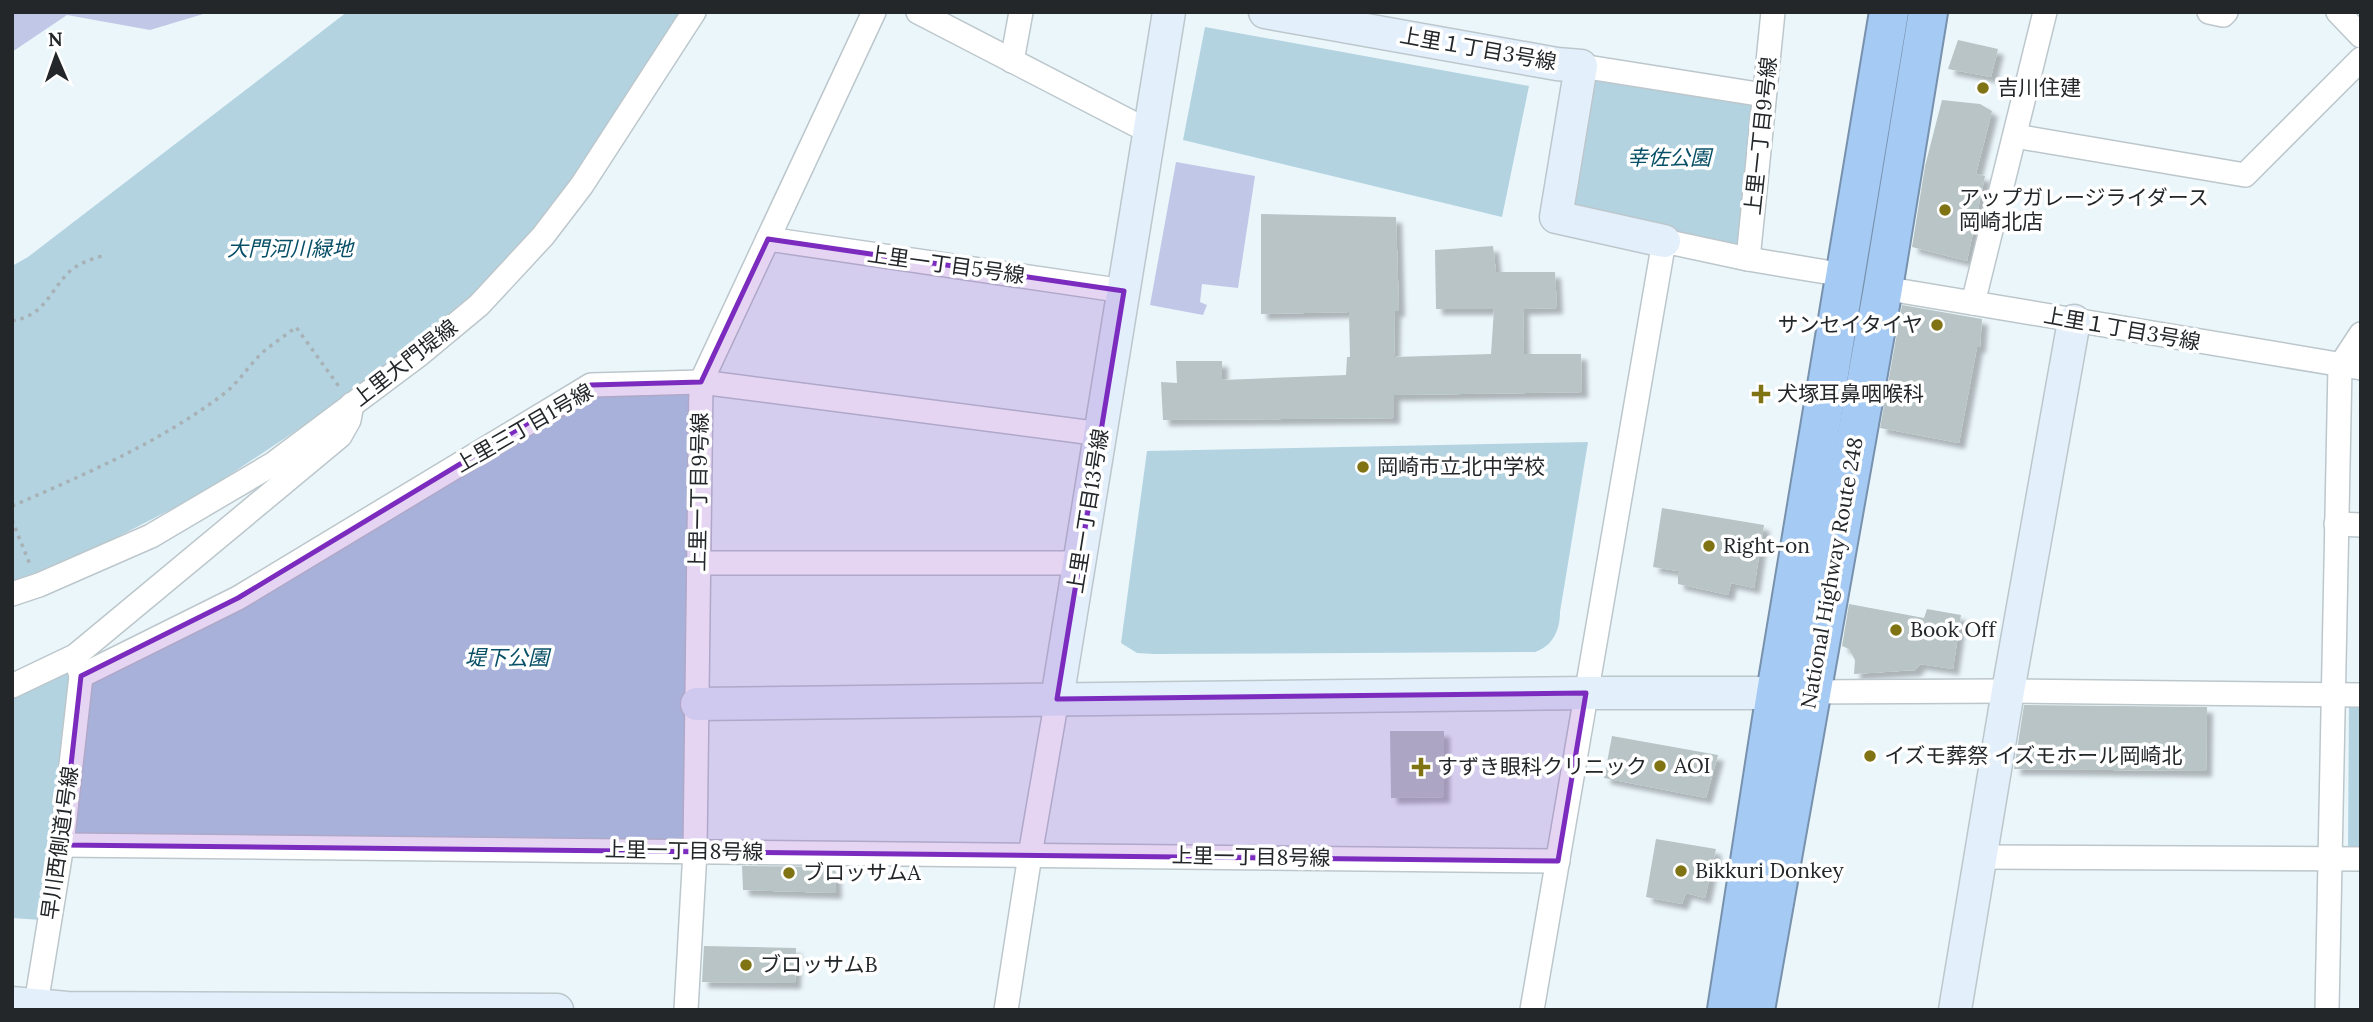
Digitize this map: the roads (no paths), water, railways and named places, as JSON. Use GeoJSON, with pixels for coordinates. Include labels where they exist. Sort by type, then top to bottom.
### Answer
{"type":"FeatureCollection","features":[{"type":"Feature","properties":{"kind":"highway","name":"National Highway Route 248"},"geometry":{"type":"LineString","coordinates":[[1755,1010],[1844,275],[1889,12]]}},
{"type":"Feature","properties":{"kind":"highway","name":"National Highway Route 248"},"geometry":{"type":"LineString","coordinates":[[1727,1010],[1793,692],[1883,288],[1928,12]]}},
{"type":"Feature","properties":{"kind":"street","name":"上里大門堤線"},"geometry":{"type":"LineString","coordinates":[[12,594],[151,536],[273,464],[420,354],[479,304],[543,236],[582,185],[694,12]]}},
{"type":"Feature","properties":{"kind":"street","name":"上里一丁目9号線"},"geometry":{"type":"LineString","coordinates":[[686,1010],[695,850],[701,382],[874,12]]}},
{"type":"Feature","properties":{"kind":"street"},"geometry":{"type":"LineString","coordinates":[[918,12],[1150,132]]}},
{"type":"Feature","properties":{"kind":"street"},"geometry":{"type":"LineString","coordinates":[[1012,61],[1021,12]]}},
{"type":"Feature","properties":{"kind":"street","name":"上里一丁目13号線"},"geometry":{"type":"LineString","coordinates":[[1006,1010],[1169,12]]}},
{"type":"Feature","properties":{"kind":"street","name":"上里１丁目3号線"},"geometry":{"type":"LineString","coordinates":[[1265,12],[1581,66],[1556,217],[1748,259],[1844,275]]}},
{"type":"Feature","properties":{"kind":"street","name":"上里一丁目9号線"},"geometry":{"type":"LineString","coordinates":[[1748,259],[1773,12]]}},
{"type":"Feature","properties":{"kind":"street"},"geometry":{"type":"LineString","coordinates":[[1973,303],[2045,12]]}},
{"type":"Feature","properties":{"kind":"street"},"geometry":{"type":"LineString","coordinates":[[2208,12],[2223,15],[2226,12]]}},
{"type":"Feature","properties":{"kind":"street"},"geometry":{"type":"LineString","coordinates":[[2338,12],[2361,36]]}},
{"type":"Feature","properties":{"kind":"street"},"geometry":{"type":"LineString","coordinates":[[2015,136],[2245,175],[2361,59]]}},
{"type":"Feature","properties":{"kind":"street"},"geometry":{"type":"LineString","coordinates":[[1581,66],[1765,95]]}},
{"type":"Feature","properties":{"kind":"street","name":"上里一丁目5号線"},"geometry":{"type":"LineString","coordinates":[[768,239],[1124,291]]}},
{"type":"Feature","properties":{"kind":"street"},"geometry":{"type":"LineString","coordinates":[[1532,1010],[1664,241]]}},
{"type":"Feature","properties":{"kind":"street","name":"上里１丁目3号線"},"geometry":{"type":"LineString","coordinates":[[1883,288],[2350,367]]}},
{"type":"Feature","properties":{"kind":"street"},"geometry":{"type":"LineString","coordinates":[[1955,1010],[2074,321]]}},
{"type":"Feature","properties":{"kind":"street"},"geometry":{"type":"LineString","coordinates":[[2328,1010],[2336,524],[2350,367],[2361,334]]}},
{"type":"Feature","properties":{"kind":"street","name":"上里三丁目1号線"},"geometry":{"type":"LineString","coordinates":[[12,686],[78,666],[238,598],[591,385],[701,382],[1101,434]]}},
{"type":"Feature","properties":{"kind":"street"},"geometry":{"type":"LineString","coordinates":[[78,666],[340,436],[349,420],[352,404]]}},
{"type":"Feature","properties":{"kind":"street"},"geometry":{"type":"LineString","coordinates":[[2336,524],[2361,524]]}},
{"type":"Feature","properties":{"kind":"street"},"geometry":{"type":"LineString","coordinates":[[698,563],[1080,563]]}},
{"type":"Feature","properties":{"kind":"street","name":"早川西側道1号線"},"geometry":{"type":"LineString","coordinates":[[27,1006],[62,845],[78,666]]}},
{"type":"Feature","properties":{"kind":"street"},"geometry":{"type":"LineString","coordinates":[[697,704],[1586,693],[2008,691],[2361,695]]}},
{"type":"Feature","properties":{"kind":"street","name":"上里一丁目8号線"},"geometry":{"type":"LineString","coordinates":[[62,845],[1558,861]]}},
{"type":"Feature","properties":{"kind":"street"},"geometry":{"type":"LineString","coordinates":[[1982,857],[2361,859]]}},
{"type":"Feature","properties":{"kind":"street"},"geometry":{"type":"LineString","coordinates":[[27,1006],[67,1009],[557,1010]]}},
{"type":"Feature","properties":{"kind":"place","name":"吉川住建"},"geometry":{"type":"Point","coordinates":[1983,88]}},
{"type":"Feature","properties":{"kind":"place","name":"アップガレージライダース 岡崎北店"},"geometry":{"type":"Point","coordinates":[1945,210]}},
{"type":"Feature","properties":{"kind":"place","name":"サンセイタイヤ"},"geometry":{"type":"Point","coordinates":[1937,325]}},
{"type":"Feature","properties":{"kind":"place","name":"犬塚耳鼻咽喉科"},"geometry":{"type":"Point","coordinates":[1761,394]}},
{"type":"Feature","properties":{"kind":"place","name":"岡崎市立北中学校"},"geometry":{"type":"Point","coordinates":[1363,467]}},
{"type":"Feature","properties":{"kind":"place","name":"Right-on"},"geometry":{"type":"Point","coordinates":[1709,546]}},
{"type":"Feature","properties":{"kind":"place","name":"Book Off"},"geometry":{"type":"Point","coordinates":[1896,630]}},
{"type":"Feature","properties":{"kind":"place","name":"イズモ葬祭 イズモホール岡崎北"},"geometry":{"type":"Point","coordinates":[1870,756]}},
{"type":"Feature","properties":{"kind":"place","name":"AOI"},"geometry":{"type":"Point","coordinates":[1660,766]}},
{"type":"Feature","properties":{"kind":"place","name":"すずき眼科クリニック"},"geometry":{"type":"Point","coordinates":[1421,767]}},
{"type":"Feature","properties":{"kind":"place","name":"Bikkuri Donkey"},"geometry":{"type":"Point","coordinates":[1681,871]}},
{"type":"Feature","properties":{"kind":"place","name":"ブロッサムA"},"geometry":{"type":"Point","coordinates":[789,873]}},
{"type":"Feature","properties":{"kind":"place","name":"ブロッサムB"},"geometry":{"type":"Point","coordinates":[746,965]}},
{"type":"Feature","properties":{"kind":"park label","name":"幸佐公園"},"geometry":{"type":"Point","coordinates":[1669,158]}},
{"type":"Feature","properties":{"kind":"park label","name":"大門河川緑地"},"geometry":{"type":"Point","coordinates":[290,249]}},
{"type":"Feature","properties":{"kind":"park label","name":"堤下公園"},"geometry":{"type":"Point","coordinates":[507,658]}}]}
